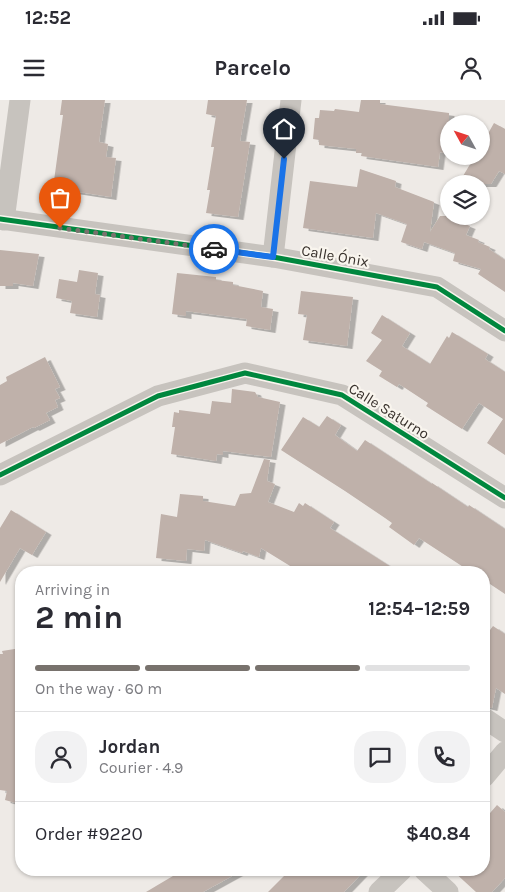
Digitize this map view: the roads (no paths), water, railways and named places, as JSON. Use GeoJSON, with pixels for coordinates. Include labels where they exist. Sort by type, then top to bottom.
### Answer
{"type":"FeatureCollection","features":[{"type":"Feature","properties":{"kind":"street"},"geometry":{"type":"LineString","coordinates":[[2,219],[20,100]]}},
{"type":"Feature","properties":{"kind":"street"},"geometry":{"type":"LineString","coordinates":[[273,257],[292,100]]}},
{"type":"Feature","properties":{"kind":"street","name":"Calle Ónix"},"geometry":{"type":"LineString","coordinates":[[2,219],[273,257],[437,287],[505,330]]}},
{"type":"Feature","properties":{"kind":"street","name":"Calle Saturno"},"geometry":{"type":"LineString","coordinates":[[0,475],[158,396],[246,373],[342,395],[505,498]]}},
{"type":"Feature","properties":{"kind":"street"},"geometry":{"type":"LineString","coordinates":[[490,722],[505,732]]}},
{"type":"Feature","properties":{"kind":"street"},"geometry":{"type":"LineString","coordinates":[[490,770],[505,752]]}},
{"type":"Feature","properties":{"kind":"street"},"geometry":{"type":"LineString","coordinates":[[379,892],[396,876]]}},
{"type":"Feature","properties":{"kind":"street"},"geometry":{"type":"LineString","coordinates":[[431,876],[448,892]]}}]}
